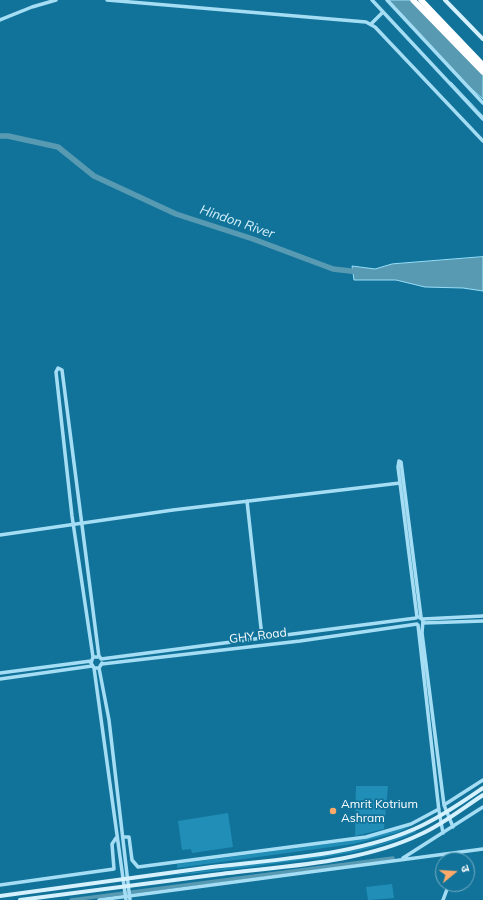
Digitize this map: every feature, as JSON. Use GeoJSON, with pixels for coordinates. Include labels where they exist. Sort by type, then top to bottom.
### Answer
{"type":"FeatureCollection","features":[{"type":"Feature","properties":{"kind":"highway"},"geometry":{"type":"LineString","coordinates":[[413,0],[483,72]]}},
{"type":"Feature","properties":{"kind":"highway"},"geometry":{"type":"LineString","coordinates":[[422,0],[483,65]]}},
{"type":"Feature","properties":{"kind":"main road"},"geometry":{"type":"LineString","coordinates":[[445,0],[483,39]]}},
{"type":"Feature","properties":{"kind":"main road"},"geometry":{"type":"LineString","coordinates":[[0,896],[351,848],[395,837],[423,825],[483,788]]}},
{"type":"Feature","properties":{"kind":"main road"},"geometry":{"type":"LineString","coordinates":[[20,900],[127,893],[213,875],[360,855],[422,834],[483,795]]}},
{"type":"Feature","properties":{"kind":"street"},"geometry":{"type":"LineString","coordinates":[[0,20],[32,7],[56,0]]}},
{"type":"Feature","properties":{"kind":"street"},"geometry":{"type":"LineString","coordinates":[[107,0],[363,21],[371,24],[483,141]]}},
{"type":"Feature","properties":{"kind":"street"},"geometry":{"type":"LineString","coordinates":[[372,0],[483,119]]}},
{"type":"Feature","properties":{"kind":"street"},"geometry":{"type":"LineString","coordinates":[[387,0],[483,103]]}},
{"type":"Feature","properties":{"kind":"street"},"geometry":{"type":"LineString","coordinates":[[371,24],[383,12]]}},
{"type":"Feature","properties":{"kind":"street"},"geometry":{"type":"LineString","coordinates":[[125,878],[116,838],[74,525],[56,372],[58,368],[62,370],[109,720],[118,806],[123,837],[127,893]]}},
{"type":"Feature","properties":{"kind":"street"},"geometry":{"type":"LineString","coordinates":[[444,833],[439,809],[419,621],[401,462],[399,461],[400,483],[419,621],[444,805],[453,827]]}},
{"type":"Feature","properties":{"kind":"street"},"geometry":{"type":"LineString","coordinates":[[0,534],[247,501],[400,483]]}},
{"type":"Feature","properties":{"kind":"street"},"geometry":{"type":"LineString","coordinates":[[247,501],[262,637]]}},
{"type":"Feature","properties":{"kind":"street"},"geometry":{"type":"LineString","coordinates":[[419,621],[483,616]]}},
{"type":"Feature","properties":{"kind":"street"},"geometry":{"type":"LineString","coordinates":[[419,621],[483,621]]}},
{"type":"Feature","properties":{"kind":"street","name":"GHY Road"},"geometry":{"type":"LineString","coordinates":[[0,673],[92,659],[262,637],[419,621]]}},
{"type":"Feature","properties":{"kind":"street","name":"GHY Road"},"geometry":{"type":"LineString","coordinates":[[0,679],[300,641],[419,621]]}},
{"type":"Feature","properties":{"kind":"street"},"geometry":{"type":"LineString","coordinates":[[444,805],[483,780]]}},
{"type":"Feature","properties":{"kind":"street"},"geometry":{"type":"LineString","coordinates":[[112,807],[118,806]]}},
{"type":"Feature","properties":{"kind":"street"},"geometry":{"type":"LineString","coordinates":[[401,860],[483,807]]}},
{"type":"Feature","properties":{"kind":"street"},"geometry":{"type":"LineString","coordinates":[[123,837],[129,837],[132,860],[138,866],[366,837],[410,824],[439,809]]}},
{"type":"Feature","properties":{"kind":"street"},"geometry":{"type":"LineString","coordinates":[[0,885],[114,869],[112,844],[116,838]]}},
{"type":"Feature","properties":{"kind":"street"},"geometry":{"type":"LineString","coordinates":[[460,852],[483,849]]}},
{"type":"Feature","properties":{"kind":"street"},"geometry":{"type":"LineString","coordinates":[[99,900],[127,893],[435,855]]}},
{"type":"Feature","properties":{"kind":"shaded area"},"geometry":{"type":"Polygon","coordinates":[[[389,0],[415,0],[483,74],[483,99],[464,82],[389,0]]]}},
{"type":"Feature","properties":{"kind":"shaded area"},"geometry":{"type":"Polygon","coordinates":[[[483,257],[483,291],[463,288],[425,287],[396,280],[354,280],[352,266],[375,269],[392,264],[483,257]]]}},
{"type":"Feature","properties":{"kind":"shaded area"},"geometry":{"type":"Polygon","coordinates":[[[356,786],[388,786],[384,829],[355,836],[356,786]]]}},
{"type":"Feature","properties":{"kind":"shaded area"},"geometry":{"type":"Polygon","coordinates":[[[228,813],[233,847],[192,853],[191,849],[182,850],[178,821],[228,813]]]}},
{"type":"Feature","properties":{"kind":"shaded area"},"geometry":{"type":"Polygon","coordinates":[[[410,827],[396,833],[353,844],[177,868],[177,864],[349,841],[410,827]]]}},
{"type":"Feature","properties":{"kind":"shaded area"},"geometry":{"type":"Polygon","coordinates":[[[415,831],[416,832],[399,839],[349,853],[297,861],[164,876],[346,852],[384,843],[415,831]]]}},
{"type":"Feature","properties":{"kind":"shaded area"},"geometry":{"type":"Polygon","coordinates":[[[392,884],[394,898],[368,900],[366,887],[392,884]]]}},
{"type":"Feature","properties":{"kind":"waterway"},"geometry":{"type":"LineString","coordinates":[[451,82],[483,116]]}},
{"type":"Feature","properties":{"kind":"waterway","name":"Hindon River"},"geometry":{"type":"LineString","coordinates":[[0,136],[8,136],[58,147],[94,176],[176,214],[253,239],[333,269],[359,272]]}},
{"type":"Feature","properties":{"kind":"waterway"},"geometry":{"type":"LineString","coordinates":[[71,900],[393,858]]}},
{"type":"Feature","properties":{"kind":"place","name":"Amrit Kotrium Ashram"},"geometry":{"type":"Point","coordinates":[333,811]}}]}
